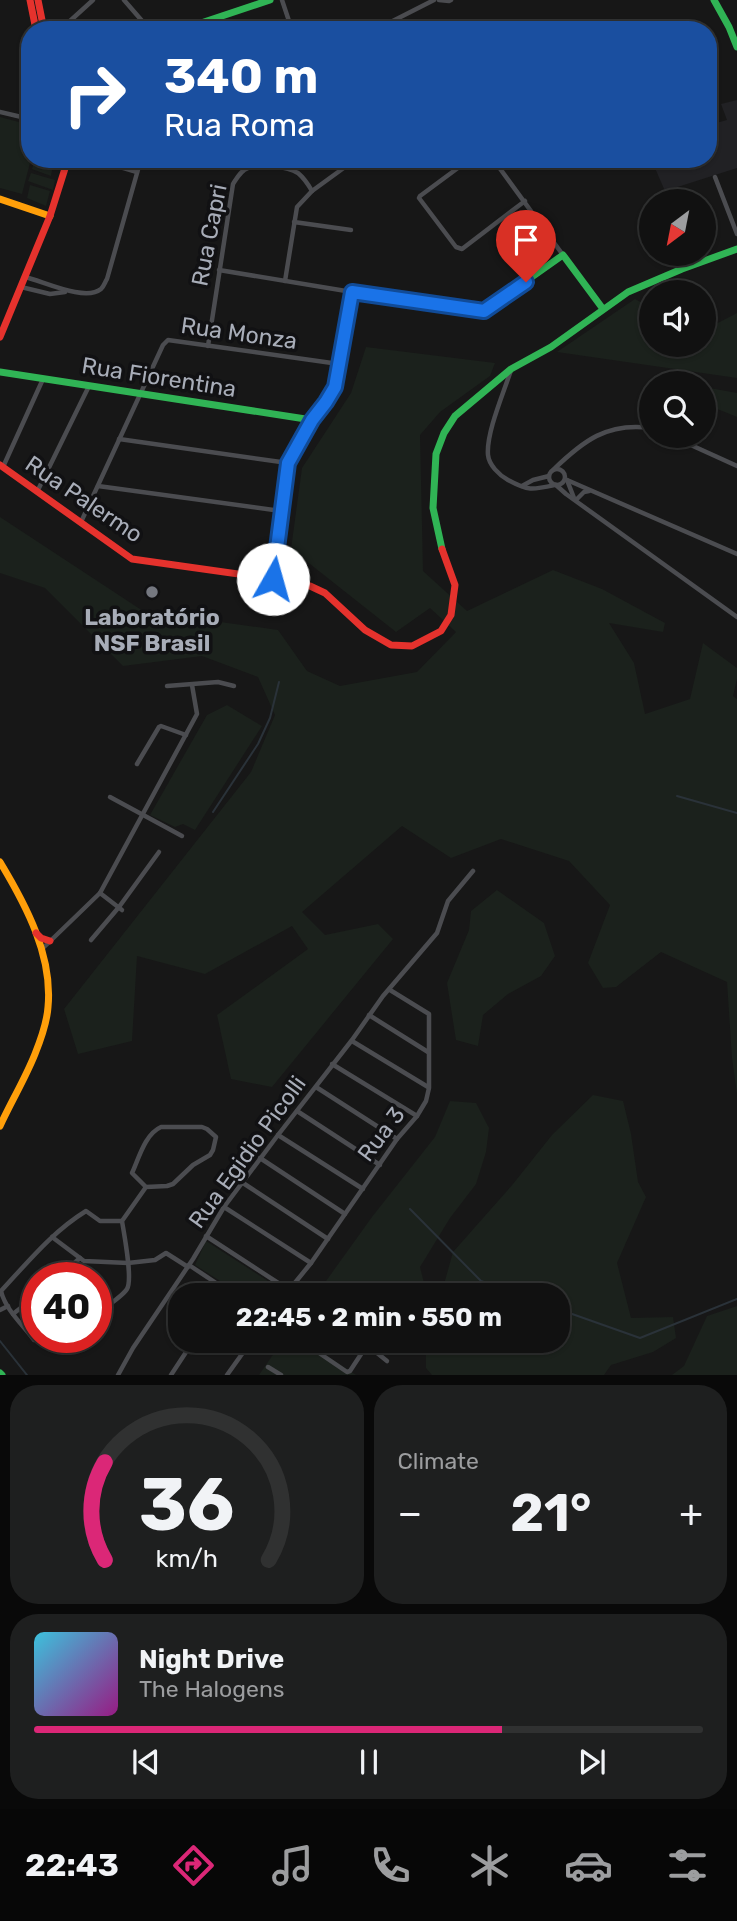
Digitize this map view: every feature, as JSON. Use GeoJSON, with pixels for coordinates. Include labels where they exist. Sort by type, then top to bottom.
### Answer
{"type":"FeatureCollection","features":[{"type":"Feature","properties":{"kind":"main road"},"geometry":{"type":"LineString","coordinates":[[30,0],[34,21]]}},
{"type":"Feature","properties":{"kind":"main road"},"geometry":{"type":"LineString","coordinates":[[38,0],[42,21]]}},
{"type":"Feature","properties":{"kind":"main road"},"geometry":{"type":"LineString","coordinates":[[715,0],[737,47]]}},
{"type":"Feature","properties":{"kind":"main road"},"geometry":{"type":"LineString","coordinates":[[206,21],[265,1]]}},
{"type":"Feature","properties":{"kind":"main road"},"geometry":{"type":"LineString","coordinates":[[0,337],[50,216],[65,168]]}},
{"type":"Feature","properties":{"kind":"main road"},"geometry":{"type":"LineString","coordinates":[[0,199],[50,216]]}},
{"type":"Feature","properties":{"kind":"main road","name":"Rua Palermo"},"geometry":{"type":"LineString","coordinates":[[1,466],[132,559],[310,586],[325,593],[365,630],[391,645],[412,646],[441,631],[451,615],[455,585],[439,542],[433,508],[436,454],[444,433],[456,416],[511,369],[551,347],[628,292],[737,249]]}},
{"type":"Feature","properties":{"kind":"main road"},"geometry":{"type":"LineString","coordinates":[[273,579],[288,463],[312,420],[335,387],[352,292],[484,311],[563,255],[603,309]]}},
{"type":"Feature","properties":{"kind":"main road","name":"Rua Fiorentina"},"geometry":{"type":"LineString","coordinates":[[0,372],[312,420]]}},
{"type":"Feature","properties":{"kind":"main road"},"geometry":{"type":"LineString","coordinates":[[0,862],[16,891],[41,949],[47,980],[48,1010],[35,1054],[1,1124]]}},
{"type":"Feature","properties":{"kind":"main road"},"geometry":{"type":"LineString","coordinates":[[34,932],[50,941]]}},
{"type":"Feature","properties":{"kind":"street"},"geometry":{"type":"LineString","coordinates":[[70,21],[93,0]]}},
{"type":"Feature","properties":{"kind":"street"},"geometry":{"type":"LineString","coordinates":[[124,0],[142,21]]}},
{"type":"Feature","properties":{"kind":"street"},"geometry":{"type":"LineString","coordinates":[[282,0],[289,21]]}},
{"type":"Feature","properties":{"kind":"street"},"geometry":{"type":"LineString","coordinates":[[394,21],[437,0],[451,0]]}},
{"type":"Feature","properties":{"kind":"street"},"geometry":{"type":"LineString","coordinates":[[729,27],[737,22]]}},
{"type":"Feature","properties":{"kind":"street"},"geometry":{"type":"LineString","coordinates":[[0,111],[21,117]]}},
{"type":"Feature","properties":{"kind":"street"},"geometry":{"type":"LineString","coordinates":[[123,168],[137,172]]}},
{"type":"Feature","properties":{"kind":"street"},"geometry":{"type":"LineString","coordinates":[[21,287],[50,294],[90,293],[101,289],[107,279],[129,208],[138,168]]}},
{"type":"Feature","properties":{"kind":"street","name":"Rua Capri"},"geometry":{"type":"LineString","coordinates":[[208,346],[233,184],[248,168]]}},
{"type":"Feature","properties":{"kind":"street","name":"Rua Capri"},"geometry":{"type":"LineString","coordinates":[[282,168],[295,171],[303,177],[312,191]]}},
{"type":"Feature","properties":{"kind":"street"},"geometry":{"type":"LineString","coordinates":[[285,281],[297,207],[312,191],[343,168]]}},
{"type":"Feature","properties":{"kind":"street"},"geometry":{"type":"LineString","coordinates":[[458,168],[419,198],[458,248],[462,248],[525,201]]}},
{"type":"Feature","properties":{"kind":"street"},"geometry":{"type":"LineString","coordinates":[[499,168],[563,255]]}},
{"type":"Feature","properties":{"kind":"street"},"geometry":{"type":"LineString","coordinates":[[715,177],[737,234]]}},
{"type":"Feature","properties":{"kind":"street"},"geometry":{"type":"LineString","coordinates":[[294,222],[351,230]]}},
{"type":"Feature","properties":{"kind":"street"},"geometry":{"type":"LineString","coordinates":[[219,270],[352,292]]}},
{"type":"Feature","properties":{"kind":"street"},"geometry":{"type":"LineString","coordinates":[[25,276],[66,292]]}},
{"type":"Feature","properties":{"kind":"street","name":"Rua Monza"},"geometry":{"type":"LineString","coordinates":[[81,522],[168,340],[340,365]]}},
{"type":"Feature","properties":{"kind":"street"},"geometry":{"type":"LineString","coordinates":[[511,369],[491,431],[488,457],[499,475],[521,487],[534,490],[564,483],[566,479]]}},
{"type":"Feature","properties":{"kind":"street"},"geometry":{"type":"LineString","coordinates":[[1,466],[43,379]]}},
{"type":"Feature","properties":{"kind":"street"},"geometry":{"type":"LineString","coordinates":[[37,492],[89,386]]}},
{"type":"Feature","properties":{"kind":"street"},"geometry":{"type":"LineString","coordinates":[[521,487],[533,480],[549,476],[569,454],[590,438],[609,430],[639,427]]}},
{"type":"Feature","properties":{"kind":"street"},"geometry":{"type":"LineString","coordinates":[[119,439],[288,463]]}},
{"type":"Feature","properties":{"kind":"street"},"geometry":{"type":"LineString","coordinates":[[697,448],[737,467]]}},
{"type":"Feature","properties":{"kind":"street"},"geometry":{"type":"LineString","coordinates":[[569,454],[562,470],[575,500]]}},
{"type":"Feature","properties":{"kind":"street"},"geometry":{"type":"LineString","coordinates":[[553,470],[562,470]]}},
{"type":"Feature","properties":{"kind":"street"},"geometry":{"type":"LineString","coordinates":[[549,476],[555,485],[737,617]]}},
{"type":"Feature","properties":{"kind":"street"},"geometry":{"type":"LineString","coordinates":[[566,479],[737,554]]}},
{"type":"Feature","properties":{"kind":"street"},"geometry":{"type":"LineString","coordinates":[[98,485],[281,511]]}},
{"type":"Feature","properties":{"kind":"street"},"geometry":{"type":"LineString","coordinates":[[575,500],[584,492],[592,490]]}},
{"type":"Feature","properties":{"kind":"street"},"geometry":{"type":"LineString","coordinates":[[167,687],[219,682],[234,686]]}},
{"type":"Feature","properties":{"kind":"street"},"geometry":{"type":"LineString","coordinates":[[41,949],[100,893],[197,714],[192,685]]}},
{"type":"Feature","properties":{"kind":"street"},"geometry":{"type":"LineString","coordinates":[[137,764],[159,727],[186,735]]}},
{"type":"Feature","properties":{"kind":"street"},"geometry":{"type":"LineString","coordinates":[[110,797],[183,836]]}},
{"type":"Feature","properties":{"kind":"street"},"geometry":{"type":"LineString","coordinates":[[91,940],[120,909],[159,852]]}},
{"type":"Feature","properties":{"kind":"street","name":"Rua Egidio Picolli"},"geometry":{"type":"LineString","coordinates":[[119,1375],[140,1337],[224,1207],[352,1041],[369,1015],[436,933],[448,901],[473,871]]}},
{"type":"Feature","properties":{"kind":"street"},"geometry":{"type":"LineString","coordinates":[[100,893],[120,909]]}},
{"type":"Feature","properties":{"kind":"street","name":"Rua 3"},"geometry":{"type":"LineString","coordinates":[[294,1283],[426,1101],[429,1088],[429,1014],[389,990]]}},
{"type":"Feature","properties":{"kind":"street"},"geometry":{"type":"LineString","coordinates":[[369,1015],[429,1052]]}},
{"type":"Feature","properties":{"kind":"street"},"geometry":{"type":"LineString","coordinates":[[352,1041],[429,1088]]}},
{"type":"Feature","properties":{"kind":"street"},"geometry":{"type":"LineString","coordinates":[[332,1065],[417,1116]]}},
{"type":"Feature","properties":{"kind":"street"},"geometry":{"type":"LineString","coordinates":[[316,1087],[397,1139]]}},
{"type":"Feature","properties":{"kind":"street"},"geometry":{"type":"LineString","coordinates":[[297,1111],[380,1165]]}},
{"type":"Feature","properties":{"kind":"street"},"geometry":{"type":"LineString","coordinates":[[202,1127],[216,1137],[214,1150],[210,1155],[193,1165],[173,1184],[146,1187],[132,1173],[155,1129],[202,1127]]}},
{"type":"Feature","properties":{"kind":"street"},"geometry":{"type":"LineString","coordinates":[[278,1135],[363,1189]]}},
{"type":"Feature","properties":{"kind":"street"},"geometry":{"type":"LineString","coordinates":[[260,1158],[345,1214]]}},
{"type":"Feature","properties":{"kind":"street"},"geometry":{"type":"LineString","coordinates":[[243,1183],[328,1238]]}},
{"type":"Feature","properties":{"kind":"street"},"geometry":{"type":"LineString","coordinates":[[112,1301],[129,1284],[122,1221],[146,1187]]}},
{"type":"Feature","properties":{"kind":"street"},"geometry":{"type":"LineString","coordinates":[[224,1207],[311,1263]]}},
{"type":"Feature","properties":{"kind":"street"},"geometry":{"type":"LineString","coordinates":[[21,1322],[13,1314],[1,1291],[37,1251],[69,1221],[86,1211],[100,1221],[122,1221]]}},
{"type":"Feature","properties":{"kind":"street"},"geometry":{"type":"LineString","coordinates":[[205,1236],[274,1283]]}},
{"type":"Feature","properties":{"kind":"street"},"geometry":{"type":"LineString","coordinates":[[52,1237],[84,1261],[128,1263],[157,1259],[166,1253],[213,1283]]}},
{"type":"Feature","properties":{"kind":"street"},"geometry":{"type":"LineString","coordinates":[[75,1262],[80,1258]]}},
{"type":"Feature","properties":{"kind":"street"},"geometry":{"type":"LineString","coordinates":[[0,1310],[8,1306]]}},
{"type":"Feature","properties":{"kind":"street"},"geometry":{"type":"LineString","coordinates":[[13,1314],[21,1308]]}},
{"type":"Feature","properties":{"kind":"street"},"geometry":{"type":"LineString","coordinates":[[171,1375],[185,1353]]}},
{"type":"Feature","properties":{"kind":"street"},"geometry":{"type":"LineString","coordinates":[[227,1375],[243,1353]]}},
{"type":"Feature","properties":{"kind":"street"},"geometry":{"type":"LineString","coordinates":[[319,1353],[347,1372],[362,1353]]}},
{"type":"Feature","properties":{"kind":"street"},"geometry":{"type":"LineString","coordinates":[[378,1353],[387,1361]]}},
{"type":"Feature","properties":{"kind":"street"},"geometry":{"type":"LineString","coordinates":[[268,1367],[277,1374]]}},
{"type":"Feature","properties":{"kind":"shaded area"},"geometry":{"type":"Polygon","coordinates":[[[737,100],[737,168],[664,189],[655,168],[717,168],[717,123],[727,120],[721,104],[737,100]]]}},
{"type":"Feature","properties":{"kind":"shaded area"},"geometry":{"type":"Polygon","coordinates":[[[0,117],[21,123],[21,168],[29,168],[22,194],[0,188],[0,117]]]}},
{"type":"Feature","properties":{"kind":"shaded area"},"geometry":{"type":"Polygon","coordinates":[[[32,168],[52,168],[51,176],[32,168]]]}},
{"type":"Feature","properties":{"kind":"shaded area"},"geometry":{"type":"Polygon","coordinates":[[[31,173],[55,180],[53,190],[28,181],[31,173]]]}},
{"type":"Feature","properties":{"kind":"shaded area"},"geometry":{"type":"Polygon","coordinates":[[[30,185],[50,191],[46,206],[27,198],[30,185]]]}},
{"type":"Feature","properties":{"kind":"shaded area"},"geometry":{"type":"Polygon","coordinates":[[[635,299],[639,301],[639,357],[716,357],[716,324],[737,313],[737,378],[716,375],[716,371],[689,371],[557,352],[635,299]]]}},
{"type":"Feature","properties":{"kind":"shaded area"},"geometry":{"type":"Polygon","coordinates":[[[366,347],[495,363],[490,376],[440,412],[420,435],[423,571],[467,611],[553,570],[602,589],[665,623],[663,632],[609,623],[634,663],[645,714],[690,699],[703,643],[737,668],[733,696],[737,699],[737,1094],[727,982],[661,952],[616,987],[603,988],[588,963],[610,905],[569,861],[501,839],[451,858],[402,826],[302,912],[325,935],[378,924],[393,939],[272,1087],[231,1079],[217,1015],[308,949],[292,926],[205,974],[137,956],[132,1041],[78,1054],[64,1009],[251,772],[275,715],[258,677],[202,656],[123,666],[45,588],[0,573],[0,517],[143,611],[278,630],[307,671],[340,686],[417,672],[456,632],[430,608],[396,632],[291,549],[302,468],[351,393],[366,347]]]}},
{"type":"Feature","properties":{"kind":"shaded area"},"geometry":{"type":"Polygon","coordinates":[[[716,389],[737,393],[737,417],[716,408],[716,389]]]}},
{"type":"Feature","properties":{"kind":"shaded area"},"geometry":{"type":"Polygon","coordinates":[[[227,705],[262,726],[195,830],[183,824],[175,827],[150,815],[207,715],[227,705]]]}},
{"type":"Feature","properties":{"kind":"shaded area"},"geometry":{"type":"Polygon","coordinates":[[[497,890],[544,923],[555,956],[541,976],[508,994],[483,1015],[478,1046],[456,1040],[447,983],[469,930],[471,911],[497,890]]]}},
{"type":"Feature","properties":{"kind":"shaded area"},"geometry":{"type":"Polygon","coordinates":[[[593,1095],[623,1101],[638,1182],[646,1197],[617,1263],[631,1318],[673,1317],[676,1338],[653,1352],[611,1365],[604,1375],[432,1375],[426,1368],[426,1353],[570,1353],[570,1283],[444,1283],[453,1252],[552,1135],[593,1095]]]}},
{"type":"Feature","properties":{"kind":"shaded area"},"geometry":{"type":"Polygon","coordinates":[[[450,1101],[476,1103],[489,1128],[486,1152],[476,1184],[450,1218],[420,1267],[424,1283],[325,1283],[372,1217],[435,1137],[450,1101]]]}},
{"type":"Feature","properties":{"kind":"shaded area"},"geometry":{"type":"Polygon","coordinates":[[[206,1241],[271,1283],[223,1283],[195,1265],[206,1241]]]}},
{"type":"Feature","properties":{"kind":"shaded area"},"geometry":{"type":"Polygon","coordinates":[[[737,1306],[737,1375],[672,1375],[684,1366],[707,1316],[737,1306]]]}},
{"type":"Feature","properties":{"kind":"shaded area"},"geometry":{"type":"Polygon","coordinates":[[[274,1353],[323,1353],[356,1375],[259,1375],[274,1353]]]}},
{"type":"Feature","properties":{"kind":"waterway"},"geometry":{"type":"LineString","coordinates":[[213,812],[258,744],[270,718],[279,682]]}},
{"type":"Feature","properties":{"kind":"waterway"},"geometry":{"type":"LineString","coordinates":[[677,796],[737,813]]}},
{"type":"Feature","properties":{"kind":"waterway"},"geometry":{"type":"LineString","coordinates":[[410,1209],[481,1281],[487,1283]]}},
{"type":"Feature","properties":{"kind":"waterway"},"geometry":{"type":"LineString","coordinates":[[570,1313],[640,1338],[737,1299]]}},
{"type":"Feature","properties":{"kind":"waterway"},"geometry":{"type":"LineString","coordinates":[[0,1341],[27,1375]]}},
{"type":"Feature","properties":{"kind":"traffic: fast"},"geometry":{"type":"LineString","coordinates":[[207,21],[270,0]]}},
{"type":"Feature","properties":{"kind":"traffic: fast"},"geometry":{"type":"LineString","coordinates":[[714,0],[737,47]]}},
{"type":"Feature","properties":{"kind":"traffic: fast"},"geometry":{"type":"LineString","coordinates":[[442,549],[433,508],[436,454],[444,433],[455,416],[511,369],[551,347],[628,292],[737,249]]}},
{"type":"Feature","properties":{"kind":"traffic: fast"},"geometry":{"type":"LineString","coordinates":[[529,279],[563,255],[603,309]]}},
{"type":"Feature","properties":{"kind":"traffic: fast"},"geometry":{"type":"LineString","coordinates":[[0,372],[312,420]]}},
{"type":"Feature","properties":{"kind":"traffic: slow"},"geometry":{"type":"LineString","coordinates":[[0,199],[50,216]]}},
{"type":"Feature","properties":{"kind":"traffic: slow"},"geometry":{"type":"LineString","coordinates":[[0,862],[36,932],[48,988],[47,1013],[41,1037],[0,1126]]}},
{"type":"Feature","properties":{"kind":"traffic: jam"},"geometry":{"type":"LineString","coordinates":[[30,0],[34,21]]}},
{"type":"Feature","properties":{"kind":"traffic: jam"},"geometry":{"type":"LineString","coordinates":[[38,0],[42,21]]}},
{"type":"Feature","properties":{"kind":"traffic: jam"},"geometry":{"type":"LineString","coordinates":[[0,337],[50,216],[65,168]]}},
{"type":"Feature","properties":{"kind":"traffic: jam"},"geometry":{"type":"LineString","coordinates":[[273,579],[288,463],[312,420],[335,387],[352,292],[484,311],[529,279]]}},
{"type":"Feature","properties":{"kind":"traffic: jam"},"geometry":{"type":"LineString","coordinates":[[0,465],[132,559],[310,586],[325,593],[365,630],[391,645],[412,646],[441,631],[451,615],[455,585],[442,549]]}},
{"type":"Feature","properties":{"kind":"traffic: jam"},"geometry":{"type":"LineString","coordinates":[[36,933],[50,941]]}},
{"type":"Feature","properties":{"kind":"place","name":"Laboratório NSF Brasil"},"geometry":{"type":"Point","coordinates":[152,592]}},
{"type":"Feature","properties":{"kind":"route"},"geometry":{"type":"LineString","coordinates":[[273,579],[288,463],[312,420],[335,387],[352,292],[484,311],[526,282]]}}]}
